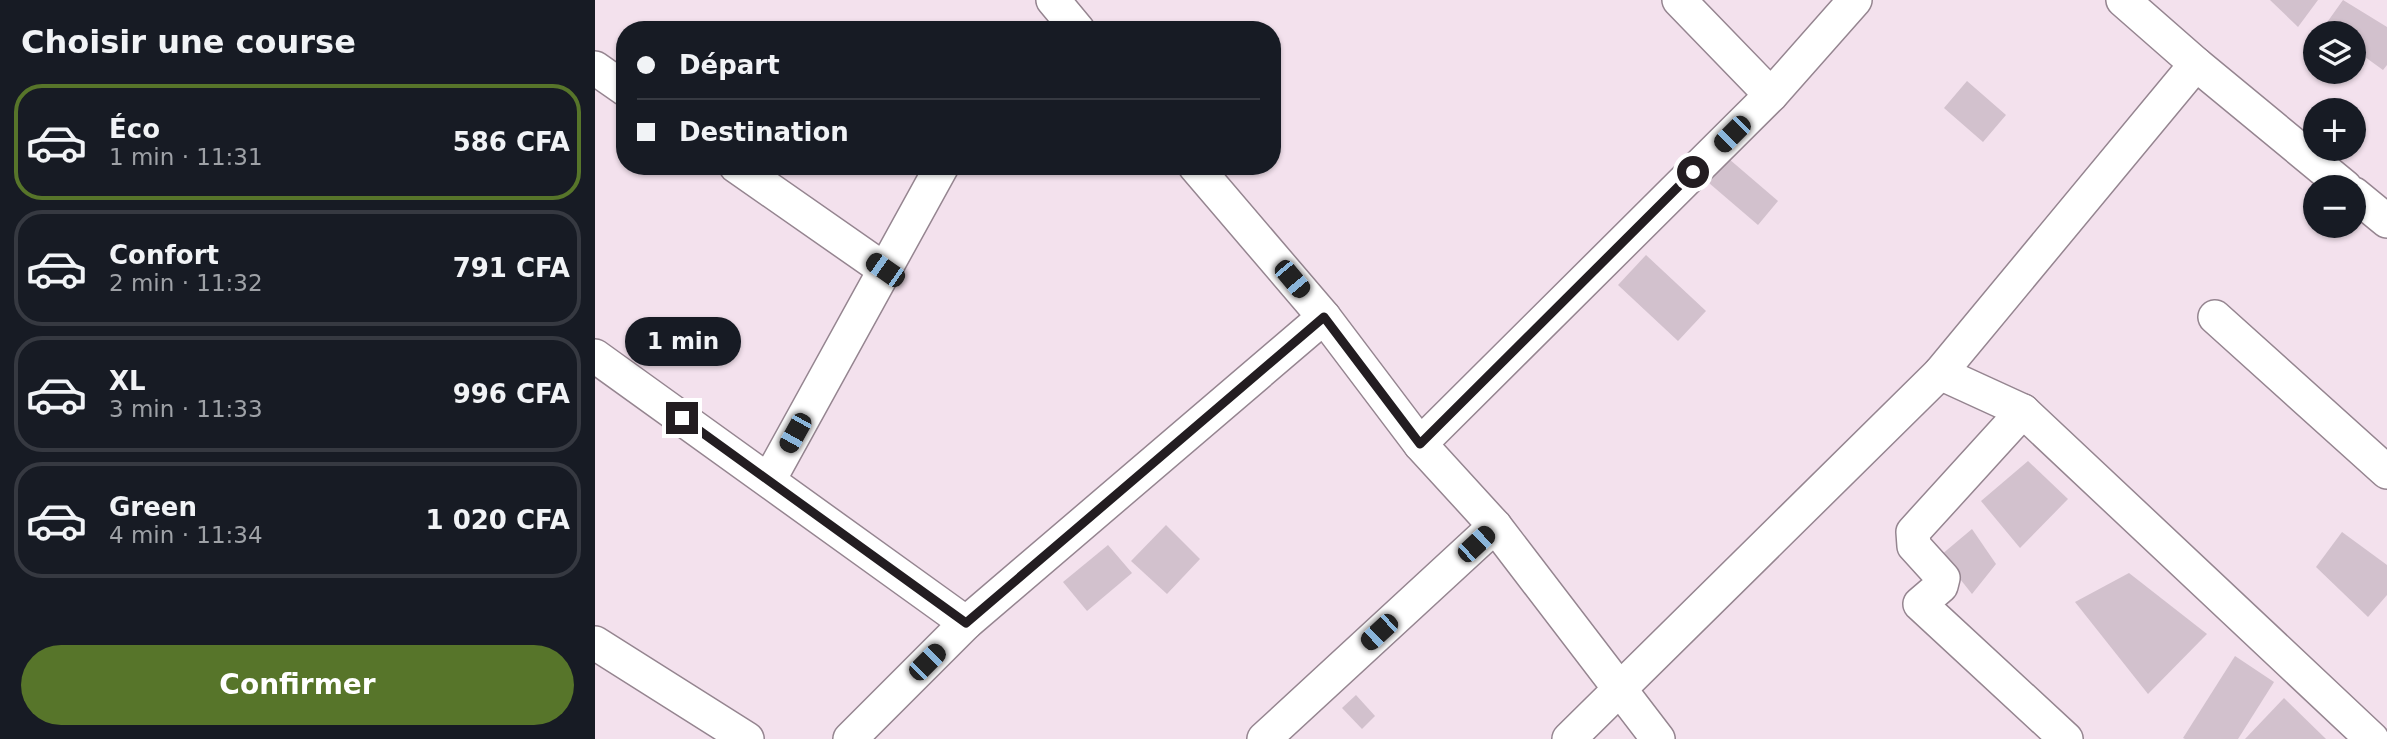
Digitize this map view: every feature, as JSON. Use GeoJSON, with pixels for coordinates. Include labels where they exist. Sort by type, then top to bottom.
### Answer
{"type":"FeatureCollection","features":[{"type":"Feature","properties":{"kind":"street"},"geometry":{"type":"LineString","coordinates":[[1053,0],[1070,21]]}},
{"type":"Feature","properties":{"kind":"street"},"geometry":{"type":"LineString","coordinates":[[1679,0],[1771,95]]}},
{"type":"Feature","properties":{"kind":"street"},"geometry":{"type":"LineString","coordinates":[[1420,444],[1771,95],[1855,0]]}},
{"type":"Feature","properties":{"kind":"street"},"geometry":{"type":"LineString","coordinates":[[2123,0],[2330,175]]}},
{"type":"Feature","properties":{"kind":"street"},"geometry":{"type":"LineString","coordinates":[[1569,739],[1940,373],[2196,64]]}},
{"type":"Feature","properties":{"kind":"street"},"geometry":{"type":"LineString","coordinates":[[595,68],[616,83]]}},
{"type":"Feature","properties":{"kind":"street"},"geometry":{"type":"LineString","coordinates":[[749,175],[885,270]]}},
{"type":"Feature","properties":{"kind":"street"},"geometry":{"type":"LineString","coordinates":[[769,480],[937,175]]}},
{"type":"Feature","properties":{"kind":"street"},"geometry":{"type":"LineString","coordinates":[[1203,175],[1324,317],[1420,444],[1495,526],[1619,692],[1658,739]]}},
{"type":"Feature","properties":{"kind":"street"},"geometry":{"type":"LineString","coordinates":[[2366,204],[2387,222]]}},
{"type":"Feature","properties":{"kind":"street"},"geometry":{"type":"LineString","coordinates":[[850,739],[966,623],[1324,317]]}},
{"type":"Feature","properties":{"kind":"street"},"geometry":{"type":"LineString","coordinates":[[2215,317],[2387,472]]}},
{"type":"Feature","properties":{"kind":"street"},"geometry":{"type":"LineString","coordinates":[[595,356],[966,623]]}},
{"type":"Feature","properties":{"kind":"street"},"geometry":{"type":"LineString","coordinates":[[1940,373],[2024,411],[2372,739]]}},
{"type":"Feature","properties":{"kind":"street"},"geometry":{"type":"LineString","coordinates":[[2024,411],[1913,532],[1914,546],[1943,579],[1941,586],[1920,604],[2066,739]]}},
{"type":"Feature","properties":{"kind":"street"},"geometry":{"type":"LineString","coordinates":[[1264,739],[1495,526]]}},
{"type":"Feature","properties":{"kind":"street"},"geometry":{"type":"LineString","coordinates":[[595,643],[747,739]]}},
{"type":"Feature","properties":{"kind":"building"},"geometry":{"type":"Polygon","coordinates":[[[2270,0],[2318,0],[2298,27],[2270,0]]]}},
{"type":"Feature","properties":{"kind":"building"},"geometry":{"type":"Polygon","coordinates":[[[2343,0],[2387,27],[2387,65],[2383,70],[2366,58],[2366,21],[2328,21],[2343,0]]]}},
{"type":"Feature","properties":{"kind":"building"},"geometry":{"type":"Polygon","coordinates":[[[1967,81],[2006,115],[1983,142],[1944,108],[1967,81]]]}},
{"type":"Feature","properties":{"kind":"building"},"geometry":{"type":"Polygon","coordinates":[[[1729,159],[1778,201],[1758,225],[1709,183],[1729,159]]]}},
{"type":"Feature","properties":{"kind":"building"},"geometry":{"type":"Polygon","coordinates":[[[1646,255],[1706,311],[1678,341],[1618,285],[1646,255]]]}},
{"type":"Feature","properties":{"kind":"building"},"geometry":{"type":"Polygon","coordinates":[[[2028,461],[2068,499],[2020,548],[1981,501],[2028,461]]]}},
{"type":"Feature","properties":{"kind":"building"},"geometry":{"type":"Polygon","coordinates":[[[1166,525],[1200,559],[1167,594],[1131,561],[1166,525]]]}},
{"type":"Feature","properties":{"kind":"building"},"geometry":{"type":"Polygon","coordinates":[[[1972,529],[1996,564],[1972,594],[1941,555],[1972,529]]]}},
{"type":"Feature","properties":{"kind":"building"},"geometry":{"type":"Polygon","coordinates":[[[2342,532],[2387,565],[2387,595],[2368,617],[2316,567],[2342,532]]]}},
{"type":"Feature","properties":{"kind":"building"},"geometry":{"type":"Polygon","coordinates":[[[1108,545],[1132,573],[1087,611],[1063,582],[1108,545]]]}},
{"type":"Feature","properties":{"kind":"building"},"geometry":{"type":"Polygon","coordinates":[[[2129,573],[2207,634],[2148,694],[2075,602],[2129,573]]]}},
{"type":"Feature","properties":{"kind":"building"},"geometry":{"type":"Polygon","coordinates":[[[2235,656],[2274,682],[2238,739],[2183,738],[2235,656]]]}},
{"type":"Feature","properties":{"kind":"building"},"geometry":{"type":"Polygon","coordinates":[[[1356,695],[1375,716],[1362,729],[1342,708],[1356,695]]]}},
{"type":"Feature","properties":{"kind":"building"},"geometry":{"type":"Polygon","coordinates":[[[2284,698],[2326,739],[2245,739],[2284,698]]]}},
{"type":"Feature","properties":{"kind":"route"},"geometry":{"type":"LineString","coordinates":[[682,418],[966,623],[1324,317],[1420,444],[1693,172]]}}]}
